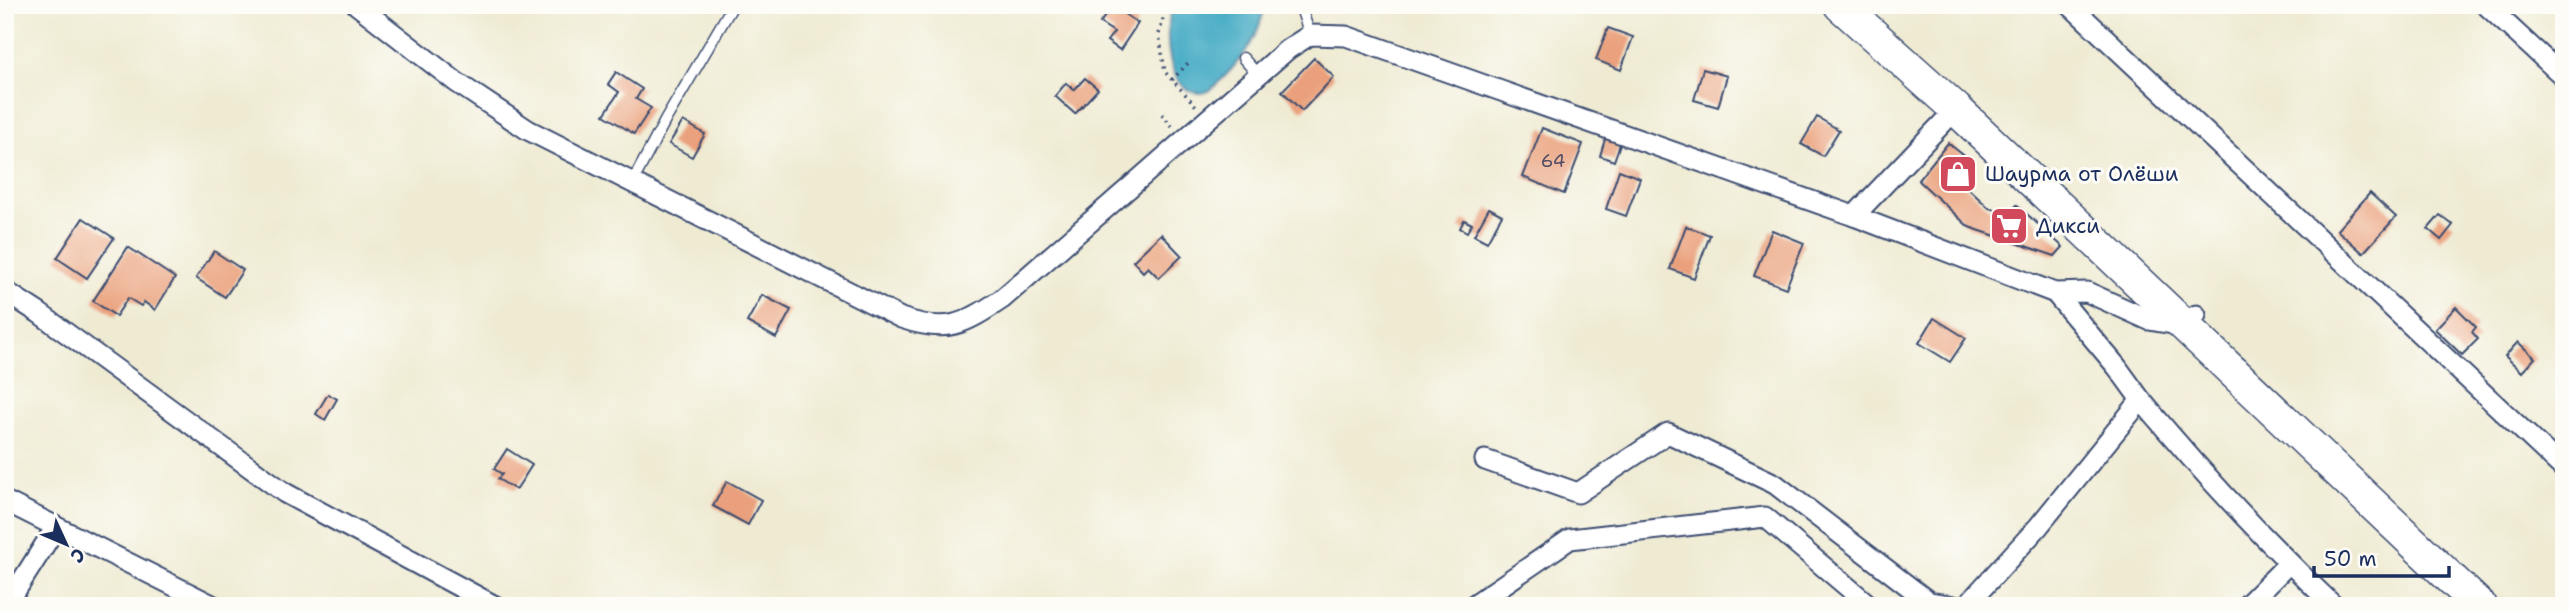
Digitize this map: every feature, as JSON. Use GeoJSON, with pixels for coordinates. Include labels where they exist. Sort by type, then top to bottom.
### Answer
{"type":"FeatureCollection","features":[{"type":"Feature","properties":{"kind":"main road"},"geometry":{"type":"LineString","coordinates":[[1840,5],[2505,606]]}},
{"type":"Feature","properties":{"kind":"main road"},"geometry":{"type":"LineString","coordinates":[[1866,5],[2480,606]]}},
{"type":"Feature","properties":{"kind":"street"},"geometry":{"type":"LineString","coordinates":[[357,5],[456,82],[528,130],[901,318],[927,327],[949,326],[972,319],[1002,299],[1288,48],[1310,35],[1346,36],[1854,216],[2055,293],[2087,292],[2149,320],[2190,320]]}},
{"type":"Feature","properties":{"kind":"street"},"geometry":{"type":"LineString","coordinates":[[2070,5],[2564,469]]}},
{"type":"Feature","properties":{"kind":"street"},"geometry":{"type":"LineString","coordinates":[[2486,5],[2564,77]]}},
{"type":"Feature","properties":{"kind":"street"},"geometry":{"type":"LineString","coordinates":[[1854,216],[1956,109]]}},
{"type":"Feature","properties":{"kind":"street"},"geometry":{"type":"LineString","coordinates":[[5,291],[285,493],[495,606]]}},
{"type":"Feature","properties":{"kind":"street"},"geometry":{"type":"LineString","coordinates":[[2055,293],[2192,461],[2288,563],[2334,606]]}},
{"type":"Feature","properties":{"kind":"street"},"geometry":{"type":"LineString","coordinates":[[1966,606],[2038,527],[2141,400]]}},
{"type":"Feature","properties":{"kind":"street"},"geometry":{"type":"LineString","coordinates":[[1485,460],[1578,492],[1668,433],[1774,484],[1929,602],[1954,606]]}},
{"type":"Feature","properties":{"kind":"street"},"geometry":{"type":"LineString","coordinates":[[5,502],[214,606]]}},
{"type":"Feature","properties":{"kind":"street"},"geometry":{"type":"LineString","coordinates":[[1472,606],[1570,540],[1765,517],[1870,606]]}},
{"type":"Feature","properties":{"kind":"street"},"geometry":{"type":"LineString","coordinates":[[6,606],[56,527]]}},
{"type":"Feature","properties":{"kind":"street"},"geometry":{"type":"LineString","coordinates":[[2246,606],[2288,563]]}},
{"type":"Feature","properties":{"kind":"lane"},"geometry":{"type":"LineString","coordinates":[[632,183],[733,5]]}},
{"type":"Feature","properties":{"kind":"lane"},"geometry":{"type":"LineString","coordinates":[[1300,5],[1310,35]]}},
{"type":"Feature","properties":{"kind":"lane"},"geometry":{"type":"LineString","coordinates":[[1243,58],[1258,75]]}},
{"type":"Feature","properties":{"kind":"path"},"geometry":{"type":"LineString","coordinates":[[1167,5],[1159,34],[1165,72],[1208,119]]}},
{"type":"Feature","properties":{"kind":"path"},"geometry":{"type":"LineString","coordinates":[[1171,80],[1191,60]]}},
{"type":"Feature","properties":{"kind":"water"},"geometry":{"type":"Polygon","coordinates":[[[1187,5],[1265,5],[1259,27],[1244,54],[1217,84],[1203,93],[1189,90],[1180,83],[1170,60],[1168,32],[1172,10],[1180,13],[1187,5]]]}},
{"type":"Feature","properties":{"kind":"building"},"geometry":{"type":"Polygon","coordinates":[[[444,5],[459,5],[454,12],[444,5]]]}},
{"type":"Feature","properties":{"kind":"building"},"geometry":{"type":"Polygon","coordinates":[[[1112,6],[1138,23],[1120,50],[1107,41],[1114,32],[1100,23],[1112,6]]]}},
{"type":"Feature","properties":{"kind":"building"},"geometry":{"type":"Polygon","coordinates":[[[1608,28],[1633,37],[1621,70],[1596,60],[1608,28]]]}},
{"type":"Feature","properties":{"kind":"building"},"geometry":{"type":"Polygon","coordinates":[[[1314,58],[1334,77],[1302,111],[1282,91],[1314,58]]]}},
{"type":"Feature","properties":{"kind":"building"},"geometry":{"type":"Polygon","coordinates":[[[1703,69],[1727,76],[1718,107],[1694,100],[1703,69]]]}},
{"type":"Feature","properties":{"kind":"building"},"geometry":{"type":"Polygon","coordinates":[[[616,72],[642,89],[636,99],[651,108],[634,134],[604,115],[619,92],[608,84],[616,72]]]}},
{"type":"Feature","properties":{"kind":"building"},"geometry":{"type":"Polygon","coordinates":[[[1085,78],[1098,89],[1075,114],[1055,96],[1066,83],[1074,90],[1085,78]]]}},
{"type":"Feature","properties":{"kind":"building"},"geometry":{"type":"Polygon","coordinates":[[[1817,117],[1839,130],[1823,156],[1801,144],[1817,117]]]}},
{"type":"Feature","properties":{"kind":"building"},"geometry":{"type":"Polygon","coordinates":[[[683,121],[705,134],[692,157],[669,144],[683,121]]]}},
{"type":"Feature","properties":{"kind":"building"},"geometry":{"type":"Polygon","coordinates":[[[1542,128],[1583,144],[1564,194],[1523,177],[1542,128]]]}},
{"type":"Feature","properties":{"kind":"building"},"geometry":{"type":"Polygon","coordinates":[[[1606,136],[1621,141],[1614,161],[1600,156],[1606,136]]]}},
{"type":"Feature","properties":{"kind":"building"},"geometry":{"type":"Polygon","coordinates":[[[1948,143],[1972,162],[1958,179],[1989,208],[2009,213],[2017,205],[2063,247],[2055,256],[1969,227],[1918,180],[1948,143]]]}},
{"type":"Feature","properties":{"kind":"building"},"geometry":{"type":"Polygon","coordinates":[[[1619,170],[1640,178],[1626,216],[1606,209],[1619,170]]]}},
{"type":"Feature","properties":{"kind":"building"},"geometry":{"type":"Polygon","coordinates":[[[2370,193],[2396,217],[2363,253],[2337,230],[2370,193]]]}},
{"type":"Feature","properties":{"kind":"building"},"geometry":{"type":"Polygon","coordinates":[[[1489,208],[1502,215],[1487,242],[1474,235],[1489,208]]]}},
{"type":"Feature","properties":{"kind":"building"},"geometry":{"type":"Polygon","coordinates":[[[2440,215],[2453,225],[2441,240],[2428,229],[2440,215]]]}},
{"type":"Feature","properties":{"kind":"building"},"geometry":{"type":"Polygon","coordinates":[[[83,218],[114,238],[87,278],[57,258],[83,218]]]}},
{"type":"Feature","properties":{"kind":"building"},"geometry":{"type":"Polygon","coordinates":[[[1464,220],[1472,224],[1467,232],[1460,228],[1464,220]]]}},
{"type":"Feature","properties":{"kind":"building"},"geometry":{"type":"Polygon","coordinates":[[[1686,226],[1710,235],[1694,278],[1670,269],[1686,226]]]}},
{"type":"Feature","properties":{"kind":"building"},"geometry":{"type":"Polygon","coordinates":[[[1772,230],[1804,243],[1786,288],[1754,276],[1772,230]]]}},
{"type":"Feature","properties":{"kind":"building"},"geometry":{"type":"Polygon","coordinates":[[[1161,234],[1182,256],[1159,278],[1148,267],[1143,272],[1133,261],[1161,234]]]}},
{"type":"Feature","properties":{"kind":"building"},"geometry":{"type":"Polygon","coordinates":[[[128,247],[175,278],[155,310],[144,302],[141,306],[128,298],[116,316],[93,301],[128,247]]]}},
{"type":"Feature","properties":{"kind":"building"},"geometry":{"type":"Polygon","coordinates":[[[214,251],[243,270],[225,297],[196,278],[214,251]]]}},
{"type":"Feature","properties":{"kind":"building"},"geometry":{"type":"Polygon","coordinates":[[[762,295],[791,310],[776,338],[747,322],[762,295]]]}},
{"type":"Feature","properties":{"kind":"building"},"geometry":{"type":"Polygon","coordinates":[[[2456,307],[2476,327],[2472,332],[2478,339],[2462,355],[2435,329],[2456,307]]]}},
{"type":"Feature","properties":{"kind":"building"},"geometry":{"type":"Polygon","coordinates":[[[1934,318],[1966,338],[1950,362],[1919,343],[1934,318]]]}},
{"type":"Feature","properties":{"kind":"building"},"geometry":{"type":"Polygon","coordinates":[[[2518,342],[2535,358],[2522,372],[2505,356],[2518,342]]]}},
{"type":"Feature","properties":{"kind":"building"},"geometry":{"type":"Polygon","coordinates":[[[328,394],[337,399],[325,420],[316,414],[328,394]]]}},
{"type":"Feature","properties":{"kind":"building"},"geometry":{"type":"Polygon","coordinates":[[[507,449],[532,465],[516,490],[498,479],[502,474],[494,469],[507,449]]]}},
{"type":"Feature","properties":{"kind":"building"},"geometry":{"type":"Polygon","coordinates":[[[727,481],[761,500],[748,525],[713,506],[727,481]]]}},
{"type":"Feature","properties":{"kind":"place","name":"Шаурма от Олёши"},"geometry":{"type":"Point","coordinates":[1958,174]}},
{"type":"Feature","properties":{"kind":"place","name":"Дикси"},"geometry":{"type":"Point","coordinates":[2009,226]}}]}
